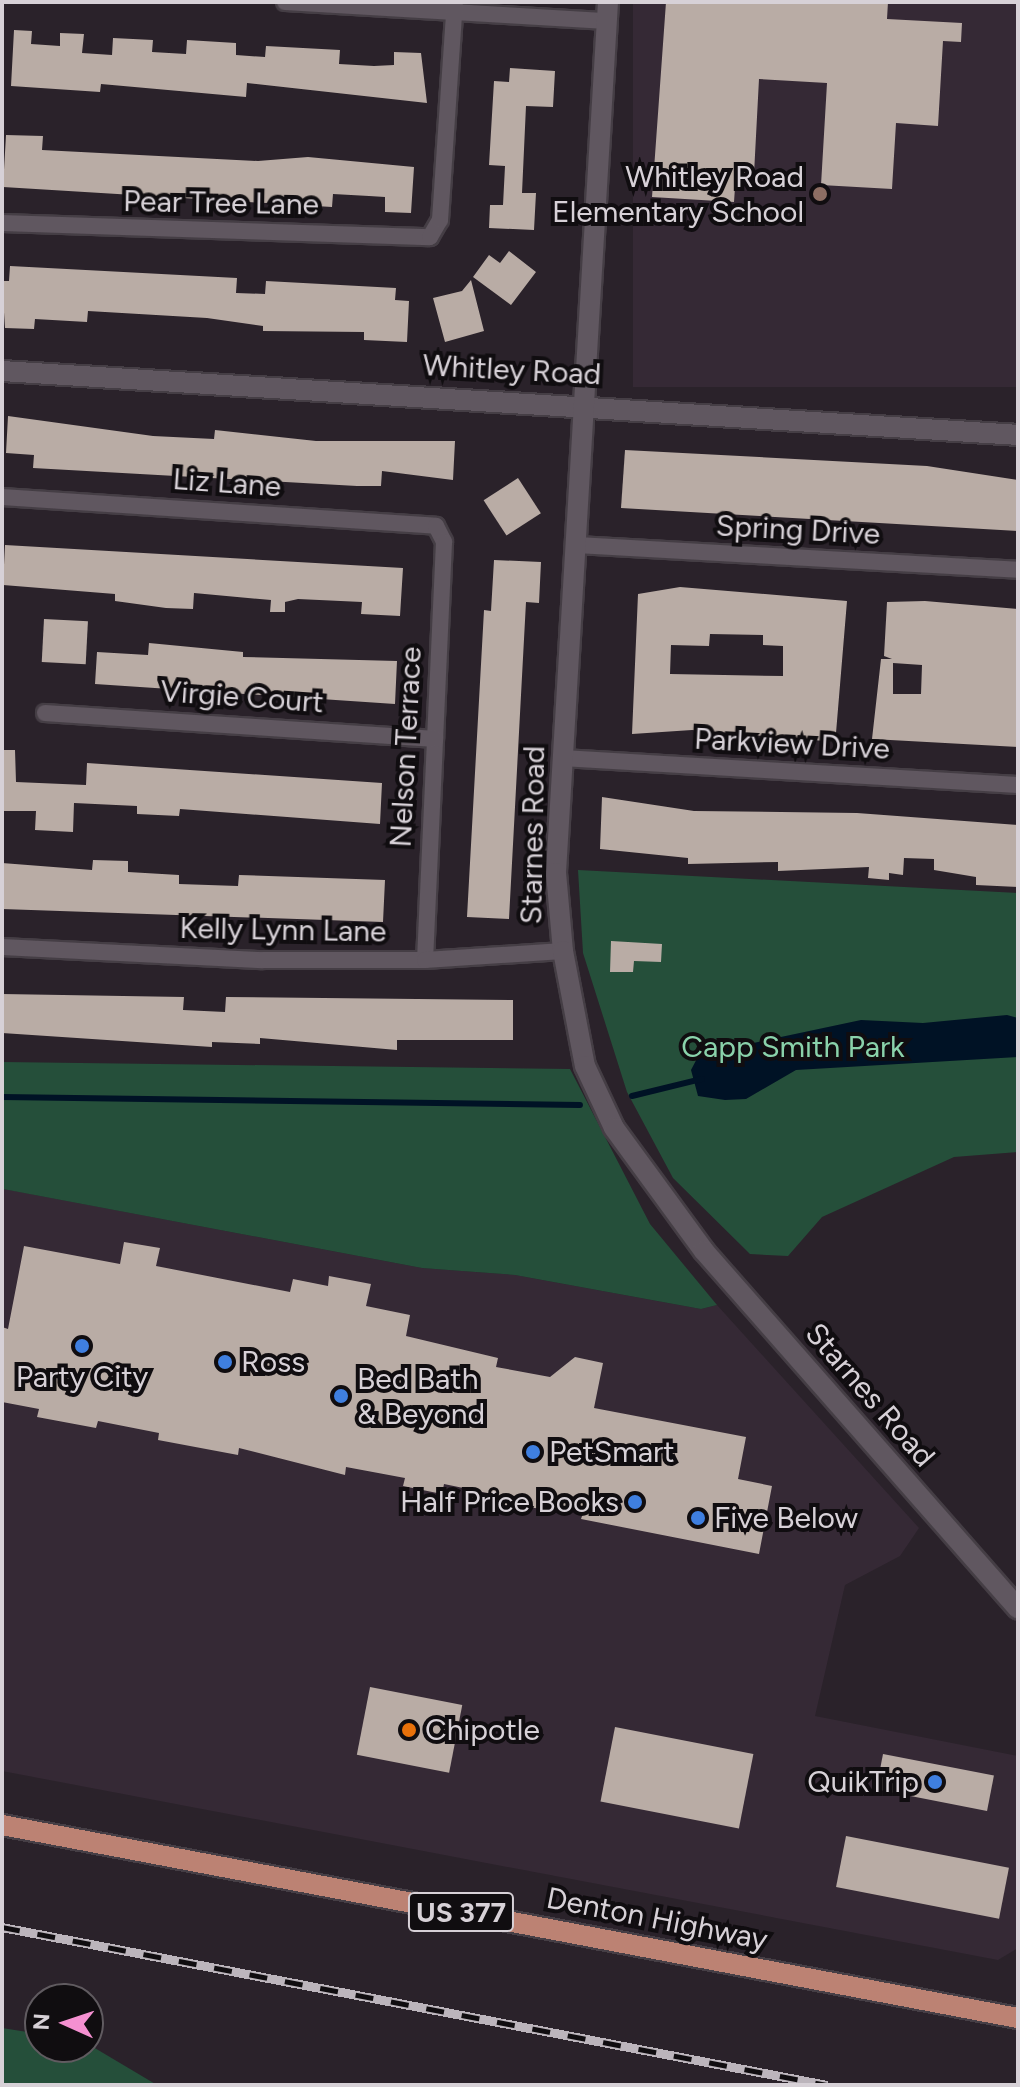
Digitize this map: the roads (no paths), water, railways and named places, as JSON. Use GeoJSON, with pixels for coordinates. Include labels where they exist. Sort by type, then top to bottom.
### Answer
{"type":"FeatureCollection","features":[{"type":"Feature","properties":{"kind":"main road","name":"Starnes Road"},"geometry":{"type":"LineString","coordinates":[[607,12],[556,873],[563,951],[585,1066],[623,1141],[704,1251],[1018,1609]]}},
{"type":"Feature","properties":{"kind":"main road","name":"Whitley Road"},"geometry":{"type":"LineString","coordinates":[[2,371],[584,405],[1018,435]]}},
{"type":"Feature","properties":{"kind":"main road","name":"Denton Highway"},"geometry":{"type":"LineString","coordinates":[[2,1825],[1018,2018]]}},
{"type":"Feature","properties":{"kind":"street"},"geometry":{"type":"LineString","coordinates":[[285,2],[607,12]]}},
{"type":"Feature","properties":{"kind":"street","name":"Pear Tree Lane"},"geometry":{"type":"LineString","coordinates":[[2,223],[144,231],[430,237],[437,232],[454,7]]}},
{"type":"Feature","properties":{"kind":"street","name":"Liz Lane"},"geometry":{"type":"LineString","coordinates":[[2,497],[423,523],[443,536]]}},
{"type":"Feature","properties":{"kind":"street","name":"Nelson Terrace"},"geometry":{"type":"LineString","coordinates":[[425,960],[443,536]]}},
{"type":"Feature","properties":{"kind":"street","name":"Spring Drive"},"geometry":{"type":"LineString","coordinates":[[576,545],[1018,570]]}},
{"type":"Feature","properties":{"kind":"street","name":"Virgie Court"},"geometry":{"type":"LineString","coordinates":[[45,713],[435,739]]}},
{"type":"Feature","properties":{"kind":"street","name":"Parkview Drive"},"geometry":{"type":"LineString","coordinates":[[562,758],[1018,785]]}},
{"type":"Feature","properties":{"kind":"street","name":"Kelly Lynn Lane"},"geometry":{"type":"LineString","coordinates":[[2,947],[263,960],[425,960],[563,951]]}},
{"type":"Feature","properties":{"kind":"water"},"geometry":{"type":"Polygon","coordinates":[[[1007,1015],[1018,1018],[1018,1057],[796,1070],[746,1099],[725,1100],[698,1096],[691,1070],[703,1047],[739,1046],[861,1020],[923,1023],[1007,1015]]]}},
{"type":"Feature","properties":{"kind":"waterway"},"geometry":{"type":"LineString","coordinates":[[632,1096],[702,1079]]}},
{"type":"Feature","properties":{"kind":"waterway"},"geometry":{"type":"LineString","coordinates":[[2,1097],[580,1105]]}},
{"type":"Feature","properties":{"kind":"railway"},"geometry":{"type":"LineString","coordinates":[[2,1927],[827,2085]]}},
{"type":"Feature","properties":{"kind":"place","name":"Whitley Road Elementary School"},"geometry":{"type":"Point","coordinates":[820,194]}},
{"type":"Feature","properties":{"kind":"place","name":"Party City"},"geometry":{"type":"Point","coordinates":[82,1346]}},
{"type":"Feature","properties":{"kind":"place","name":"Ross"},"geometry":{"type":"Point","coordinates":[225,1362]}},
{"type":"Feature","properties":{"kind":"place","name":"Bed Bath & Beyond"},"geometry":{"type":"Point","coordinates":[341,1396]}},
{"type":"Feature","properties":{"kind":"place","name":"PetSmart"},"geometry":{"type":"Point","coordinates":[533,1452]}},
{"type":"Feature","properties":{"kind":"place","name":"Half Price Books"},"geometry":{"type":"Point","coordinates":[635,1502]}},
{"type":"Feature","properties":{"kind":"place","name":"Five Below"},"geometry":{"type":"Point","coordinates":[698,1518]}},
{"type":"Feature","properties":{"kind":"place","name":"Chipotle"},"geometry":{"type":"Point","coordinates":[409,1730]}},
{"type":"Feature","properties":{"kind":"place","name":"QuikTrip"},"geometry":{"type":"Point","coordinates":[935,1782]}},
{"type":"Feature","properties":{"kind":"park label","name":"Capp Smith Park"},"geometry":{"type":"Point","coordinates":[793,1047]}}]}
